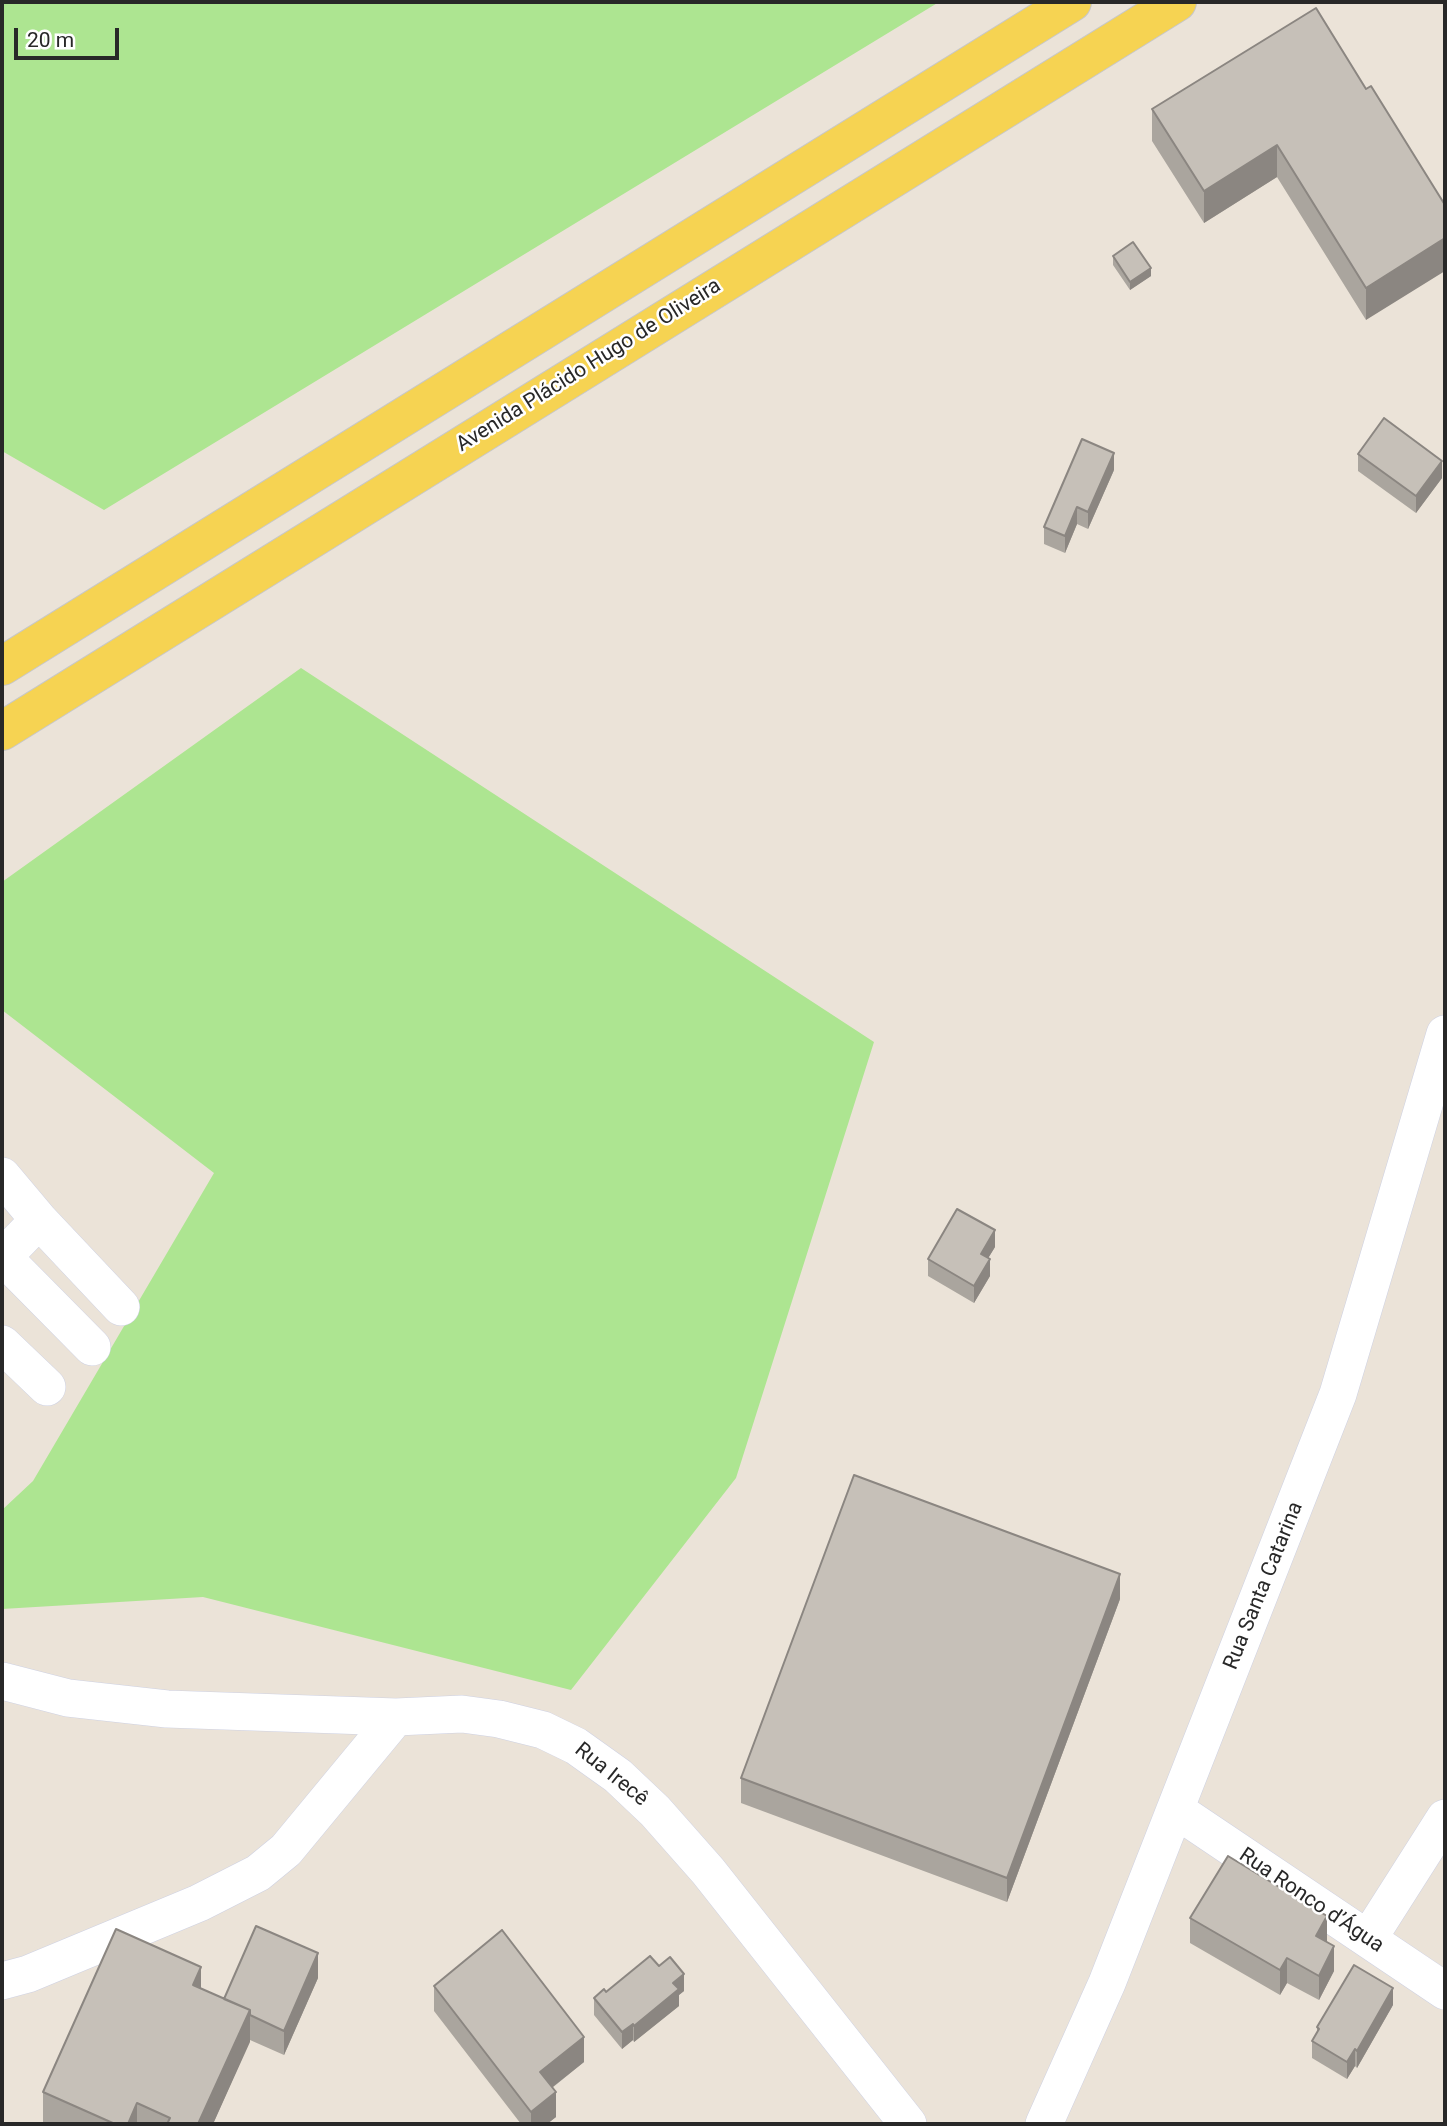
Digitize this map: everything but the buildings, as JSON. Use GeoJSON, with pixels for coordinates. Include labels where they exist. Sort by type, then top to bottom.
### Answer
{"type":"FeatureCollection","features":[{"type":"Feature","properties":{"kind":"main road"},"geometry":{"type":"LineString","coordinates":[[2,666],[1072,2]]}},
{"type":"Feature","properties":{"kind":"main road","name":"Avenida Plácido Hugo de Oliveira"},"geometry":{"type":"LineString","coordinates":[[2,730],[1177,2]]}},
{"type":"Feature","properties":{"kind":"street","name":"Rua Santa Catarina"},"geometry":{"type":"LineString","coordinates":[[1044,2124],[1107,1983],[1302,1492],[1338,1394],[1445,1034]]}},
{"type":"Feature","properties":{"kind":"street"},"geometry":{"type":"LineString","coordinates":[[2,1176],[39,1220],[121,1307]]}},
{"type":"Feature","properties":{"kind":"street"},"geometry":{"type":"LineString","coordinates":[[39,1220],[2,1257],[92,1346]]}},
{"type":"Feature","properties":{"kind":"street"},"geometry":{"type":"LineString","coordinates":[[2,1344],[47,1387]]}},
{"type":"Feature","properties":{"kind":"street","name":"Rua Irecê"},"geometry":{"type":"LineString","coordinates":[[2,1681],[68,1698],[167,1709],[396,1717],[462,1714],[499,1718],[532,1727],[576,1745],[618,1776],[655,1811],[708,1871],[908,2124]]}},
{"type":"Feature","properties":{"kind":"street"},"geometry":{"type":"LineString","coordinates":[[2,1981],[28,1974],[199,1903],[258,1873],[286,1850],[396,1717]]}},
{"type":"Feature","properties":{"kind":"street","name":"Rua Ronco d’Água"},"geometry":{"type":"LineString","coordinates":[[1176,1811],[1445,1991]]}},
{"type":"Feature","properties":{"kind":"street"},"geometry":{"type":"LineString","coordinates":[[1368,1939],[1445,1818]]}},
{"type":"Feature","properties":{"kind":"green space"},"geometry":{"type":"Polygon","coordinates":[[[2,2],[939,2],[104,510],[2,451],[2,2]]]}},
{"type":"Feature","properties":{"kind":"green space"},"geometry":{"type":"Polygon","coordinates":[[[301,668],[874,1042],[736,1478],[571,1690],[203,1597],[2,1609],[2,1510],[33,1481],[214,1173],[2,1010],[2,882],[301,668]]]}}]}
